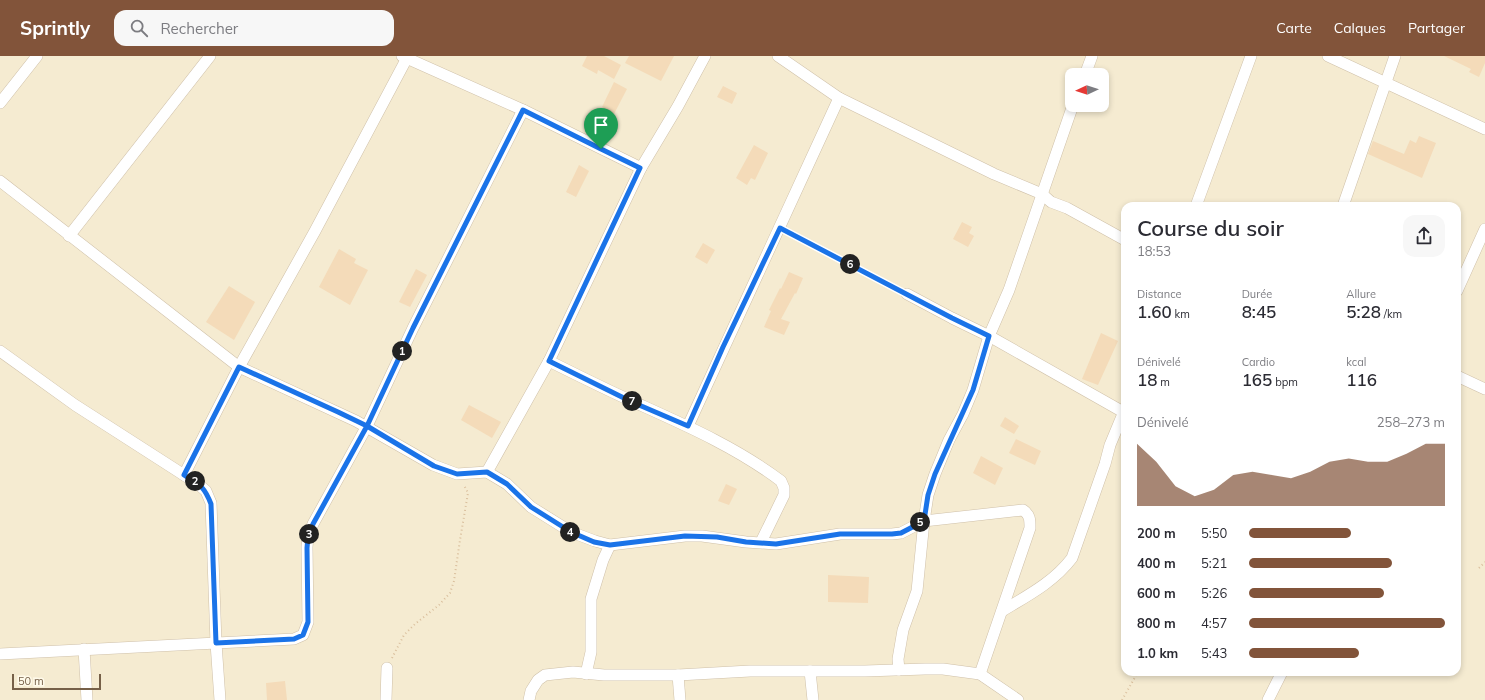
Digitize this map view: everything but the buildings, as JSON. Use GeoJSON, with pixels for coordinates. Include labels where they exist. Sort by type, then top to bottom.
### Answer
{"type":"FeatureCollection","features":[{"type":"Feature","properties":{"kind":"street"},"geometry":{"type":"LineString","coordinates":[[0,103],[37,56]]}},
{"type":"Feature","properties":{"kind":"street"},"geometry":{"type":"LineString","coordinates":[[70,236],[210,56]]}},
{"type":"Feature","properties":{"kind":"street"},"geometry":{"type":"LineString","coordinates":[[487,472],[549,361],[640,168],[678,106],[705,56]]}},
{"type":"Feature","properties":{"kind":"street"},"geometry":{"type":"LineString","coordinates":[[778,56],[840,98],[994,174],[1042,194],[1051,202],[1067,208],[1121,238]]}},
{"type":"Feature","properties":{"kind":"street"},"geometry":{"type":"LineString","coordinates":[[1088,68],[1092,56]]}},
{"type":"Feature","properties":{"kind":"street"},"geometry":{"type":"LineString","coordinates":[[1197,202],[1251,56]]}},
{"type":"Feature","properties":{"kind":"street"},"geometry":{"type":"LineString","coordinates":[[1328,56],[1485,129]]}},
{"type":"Feature","properties":{"kind":"street"},"geometry":{"type":"LineString","coordinates":[[1344,202],[1395,56]]}},
{"type":"Feature","properties":{"kind":"street"},"geometry":{"type":"LineString","coordinates":[[184,475],[239,367],[315,231],[404,57],[523,110],[640,168]]}},
{"type":"Feature","properties":{"kind":"street"},"geometry":{"type":"LineString","coordinates":[[688,426],[723,347],[840,98]]}},
{"type":"Feature","properties":{"kind":"street"},"geometry":{"type":"LineString","coordinates":[[0,654],[294,639],[303,635],[308,622],[308,536],[313,524],[367,426],[413,328],[523,110]]}},
{"type":"Feature","properties":{"kind":"street"},"geometry":{"type":"LineString","coordinates":[[899,670],[898,659],[903,630],[918,585],[928,495],[935,474],[973,390],[989,336],[1009,290],[1070,112]]}},
{"type":"Feature","properties":{"kind":"street"},"geometry":{"type":"LineString","coordinates":[[0,181],[239,367],[367,426],[434,466],[457,474],[487,472],[507,484],[531,507],[571,532],[594,542],[610,545],[685,536],[717,537],[746,542],[776,544],[840,534],[901,533],[924,521],[1023,510],[1028,513],[1030,528],[980,674]]}},
{"type":"Feature","properties":{"kind":"street"},"geometry":{"type":"LineString","coordinates":[[1461,282],[1485,229]]}},
{"type":"Feature","properties":{"kind":"street"},"geometry":{"type":"LineString","coordinates":[[907,294],[989,336],[1121,410]]}},
{"type":"Feature","properties":{"kind":"street"},"geometry":{"type":"LineString","coordinates":[[0,351],[75,405],[198,484],[206,491],[211,504],[216,643],[220,700]]}},
{"type":"Feature","properties":{"kind":"street"},"geometry":{"type":"LineString","coordinates":[[549,361],[632,402],[688,426],[743,455],[781,481],[784,488],[784,495],[761,542]]}},
{"type":"Feature","properties":{"kind":"street"},"geometry":{"type":"LineString","coordinates":[[1461,378],[1485,389]]}},
{"type":"Feature","properties":{"kind":"street"},"geometry":{"type":"LineString","coordinates":[[1002,611],[1035,592],[1065,567],[1072,558],[1105,464],[1110,445],[1121,421]]}},
{"type":"Feature","properties":{"kind":"street"},"geometry":{"type":"LineString","coordinates":[[586,674],[591,652],[591,599],[602,560],[610,545]]}},
{"type":"Feature","properties":{"kind":"street"},"geometry":{"type":"LineString","coordinates":[[84,649],[87,700]]}},
{"type":"Feature","properties":{"kind":"street"},"geometry":{"type":"LineString","coordinates":[[386,700],[387,668]]}},
{"type":"Feature","properties":{"kind":"street"},"geometry":{"type":"LineString","coordinates":[[529,700],[531,691],[538,680],[545,675],[573,672],[586,674],[678,675],[742,672],[943,669],[980,674],[1018,700]]}},
{"type":"Feature","properties":{"kind":"street"},"geometry":{"type":"LineString","coordinates":[[810,671],[813,700]]}},
{"type":"Feature","properties":{"kind":"street"},"geometry":{"type":"LineString","coordinates":[[678,675],[680,700]]}},
{"type":"Feature","properties":{"kind":"street"},"geometry":{"type":"LineString","coordinates":[[1268,700],[1280,676]]}},
{"type":"Feature","properties":{"kind":"path"},"geometry":{"type":"LineString","coordinates":[[780,228],[907,294]]}},
{"type":"Feature","properties":{"kind":"path"},"geometry":{"type":"LineString","coordinates":[[387,668],[404,635],[439,605],[450,593],[454,581],[468,493],[457,474]]}},
{"type":"Feature","properties":{"kind":"path"},"geometry":{"type":"LineString","coordinates":[[1479,568],[1485,562]]}},
{"type":"Feature","properties":{"kind":"path"},"geometry":{"type":"LineString","coordinates":[[1122,700],[1136,676]]}},
{"type":"Feature","properties":{"kind":"shaded area"},"geometry":{"type":"Polygon","coordinates":[[[0,56],[1485,56],[1485,700],[0,700],[0,56]]]}},
{"type":"Feature","properties":{"kind":"route"},"geometry":{"type":"LineString","coordinates":[[601,149],[523,110],[413,328],[367,426],[239,367],[184,475],[206,491],[211,504],[216,643],[294,639],[303,635],[308,622],[308,536],[313,524],[367,426],[434,466],[457,474],[487,472],[507,484],[531,507],[571,532],[594,542],[610,545],[685,536],[717,537],[746,542],[776,544],[840,534],[901,533],[924,521],[928,495],[935,474],[949,440],[963,414],[973,390],[989,336],[780,228],[723,347],[688,426],[632,402],[549,361],[640,168],[601,149]]}}]}
